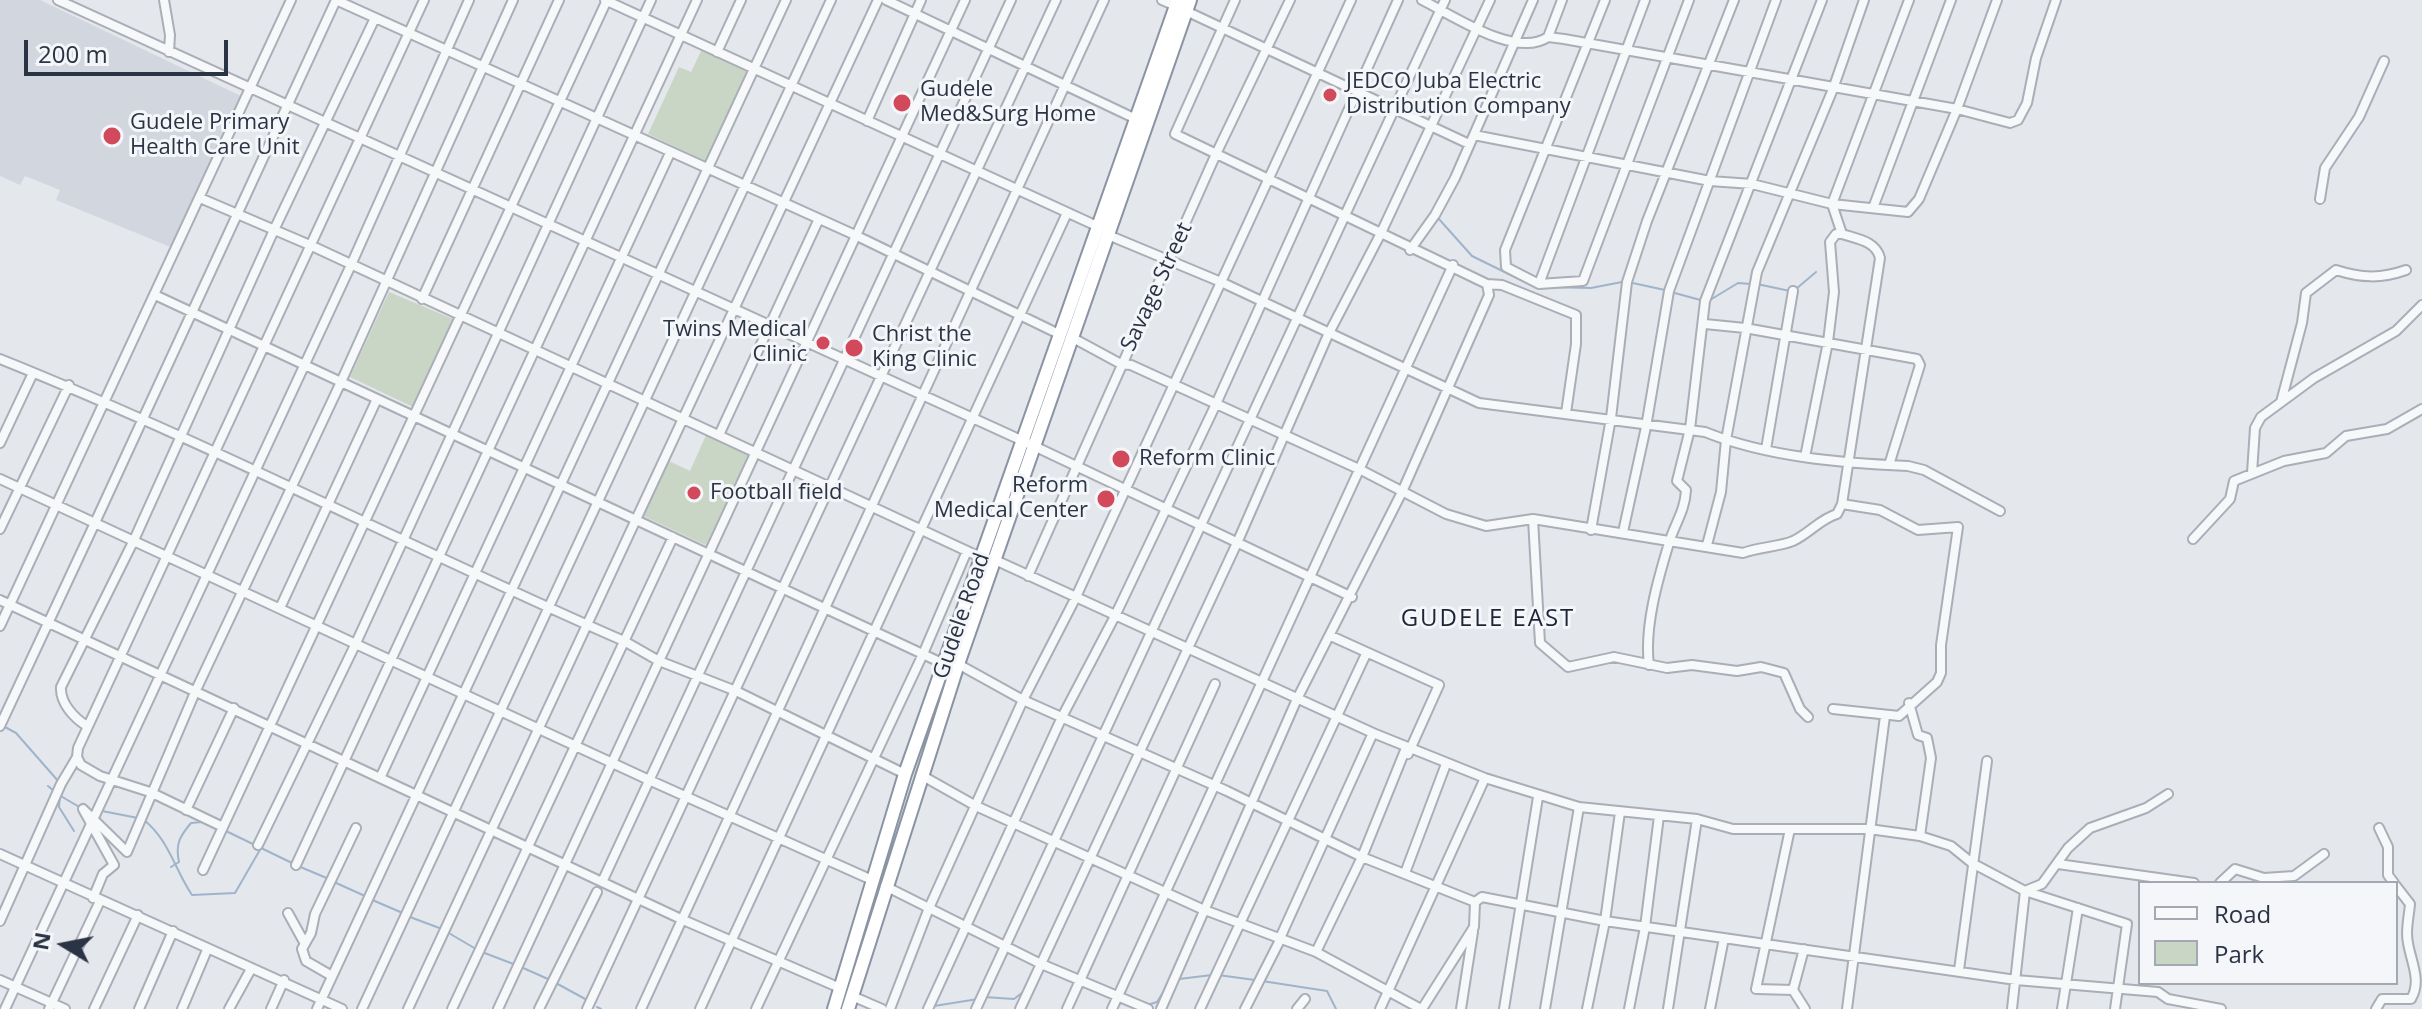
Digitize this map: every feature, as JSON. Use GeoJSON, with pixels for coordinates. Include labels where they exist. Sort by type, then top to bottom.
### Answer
{"type":"FeatureCollection","features":[{"type":"Feature","properties":{"kind":"highway","name":"Gudele Road"},"geometry":{"type":"LineString","coordinates":[[1103,231],[1136,119],[1183,4]]}},
{"type":"Feature","properties":{"kind":"highway","name":"Gudele Road"},"geometry":{"type":"LineString","coordinates":[[834,1009],[878,883],[921,775],[958,664],[988,559],[1183,4]]}},
{"type":"Feature","properties":{"kind":"highway","name":"Gudele Road"},"geometry":{"type":"LineString","coordinates":[[850,1002],[905,774],[944,664],[988,559]]}},
{"type":"Feature","properties":{"kind":"street"},"geometry":{"type":"LineString","coordinates":[[58,0],[1028,444],[1352,597]]}},
{"type":"Feature","properties":{"kind":"street"},"geometry":{"type":"LineString","coordinates":[[164,0],[170,35],[169,52]]}},
{"type":"Feature","properties":{"kind":"street"},"geometry":{"type":"LineString","coordinates":[[0,626],[291,0]]}},
{"type":"Feature","properties":{"kind":"street"},"geometry":{"type":"LineString","coordinates":[[0,726],[336,0],[818,221],[855,235],[1121,364],[1174,384],[1361,470],[1446,514],[1486,526],[1533,519],[1743,553],[1766,545],[1792,542],[1824,518],[1837,514],[1842,504],[1880,258],[1878,250],[1870,243],[1842,234],[1836,234],[1830,242],[1834,292],[1828,342],[1805,457]]}},
{"type":"Feature","properties":{"kind":"street"},"geometry":{"type":"LineString","coordinates":[[0,921],[77,757],[87,726],[170,555],[424,0]]}},
{"type":"Feature","properties":{"kind":"street"},"geometry":{"type":"LineString","coordinates":[[5,1009],[351,265],[469,0]]}},
{"type":"Feature","properties":{"kind":"street"},"geometry":{"type":"LineString","coordinates":[[50,1006],[97,899],[103,874],[114,865],[83,809],[127,852],[196,690],[341,382],[433,171],[513,0]]}},
{"type":"Feature","properties":{"kind":"street"},"geometry":{"type":"LineString","coordinates":[[422,299],[559,0]]}},
{"type":"Feature","properties":{"kind":"street"},"geometry":{"type":"LineString","coordinates":[[203,870],[364,519],[513,207],[606,0],[793,85],[938,156],[1261,300],[1328,335],[1479,403],[1611,418],[1646,427],[1690,429],[1805,457],[1924,470],[2000,511]]}},
{"type":"Feature","properties":{"kind":"street"},"geometry":{"type":"LineString","coordinates":[[258,845],[356,643],[401,537],[651,0]]}},
{"type":"Feature","properties":{"kind":"street"},"geometry":{"type":"LineString","coordinates":[[296,865],[697,0]]}},
{"type":"Feature","properties":{"kind":"street"},"geometry":{"type":"LineString","coordinates":[[717,52],[741,0]]}},
{"type":"Feature","properties":{"kind":"street"},"geometry":{"type":"LineString","coordinates":[[319,1004],[467,694],[511,590],[786,0]]}},
{"type":"Feature","properties":{"kind":"street"},"geometry":{"type":"LineString","coordinates":[[362,1009],[504,711],[597,501],[831,0]]}},
{"type":"Feature","properties":{"kind":"street"},"geometry":{"type":"LineString","coordinates":[[408,1009],[878,0]]}},
{"type":"Feature","properties":{"kind":"street"},"geometry":{"type":"LineString","coordinates":[[886,0],[1136,119]]}},
{"type":"Feature","properties":{"kind":"street"},"geometry":{"type":"LineString","coordinates":[[867,121],[921,0]]}},
{"type":"Feature","properties":{"kind":"street"},"geometry":{"type":"LineString","coordinates":[[498,1009],[965,0]]}},
{"type":"Feature","properties":{"kind":"street"},"geometry":{"type":"LineString","coordinates":[[603,880],[1011,0]]}},
{"type":"Feature","properties":{"kind":"street"},"geometry":{"type":"LineString","coordinates":[[587,1009],[1056,0]]}},
{"type":"Feature","properties":{"kind":"street"},"geometry":{"type":"LineString","coordinates":[[641,1009],[1104,0]]}},
{"type":"Feature","properties":{"kind":"street"},"geometry":{"type":"LineString","coordinates":[[1162,0],[1183,4],[1221,30],[1469,144]]}},
{"type":"Feature","properties":{"kind":"street"},"geometry":{"type":"LineString","coordinates":[[1235,0],[1175,134],[1410,250],[1453,265],[1487,284],[1502,285],[1576,315],[1576,344],[1566,413]]}},
{"type":"Feature","properties":{"kind":"street","name":"Savage Street"},"geometry":{"type":"LineString","coordinates":[[1028,576],[1121,364],[1171,262],[1216,154],[1290,0]]}},
{"type":"Feature","properties":{"kind":"street"},"geometry":{"type":"LineString","coordinates":[[890,1009],[929,908],[1023,700],[1075,599],[1351,0]]}},
{"type":"Feature","properties":{"kind":"street"},"geometry":{"type":"LineString","coordinates":[[928,1009],[1062,717],[1115,616],[1216,404],[1398,0]]}},
{"type":"Feature","properties":{"kind":"street"},"geometry":{"type":"LineString","coordinates":[[1422,0],[1515,45],[1537,44],[1548,37],[1562,0]]}},
{"type":"Feature","properties":{"kind":"street"},"geometry":{"type":"LineString","coordinates":[[976,1009],[1252,420],[1341,217],[1445,0]]}},
{"type":"Feature","properties":{"kind":"street"},"geometry":{"type":"LineString","coordinates":[[1020,1009],[1237,543],[1328,335],[1380,235],[1490,0]]}},
{"type":"Feature","properties":{"kind":"street"},"geometry":{"type":"LineString","coordinates":[[1410,250],[1435,215],[1533,0]]}},
{"type":"Feature","properties":{"kind":"street"},"geometry":{"type":"LineString","coordinates":[[1605,0],[1503,259],[1506,267],[1516,274],[1539,284],[1583,281],[1689,0]]}},
{"type":"Feature","properties":{"kind":"street"},"geometry":{"type":"LineString","coordinates":[[1539,284],[1645,0]]}},
{"type":"Feature","properties":{"kind":"street"},"geometry":{"type":"LineString","coordinates":[[1591,530],[1611,418],[1627,282],[1734,0]]}},
{"type":"Feature","properties":{"kind":"street"},"geometry":{"type":"LineString","coordinates":[[1623,532],[1646,427],[1669,291],[1776,0]]}},
{"type":"Feature","properties":{"kind":"street"},"geometry":{"type":"LineString","coordinates":[[1649,665],[1647,649],[1670,541],[1686,508],[1686,490],[1677,481],[1690,429],[1705,324],[1705,301],[1794,81],[1822,0]]}},
{"type":"Feature","properties":{"kind":"street"},"geometry":{"type":"LineString","coordinates":[[1707,545],[1721,492],[1726,440],[1757,272],[1833,89],[1864,0]]}},
{"type":"Feature","properties":{"kind":"street"},"geometry":{"type":"LineString","coordinates":[[1842,234],[1832,204],[1909,0]]}},
{"type":"Feature","properties":{"kind":"street"},"geometry":{"type":"LineString","coordinates":[[1873,208],[1951,0]]}},
{"type":"Feature","properties":{"kind":"street"},"geometry":{"type":"LineString","coordinates":[[1474,135],[1710,181],[1752,184],[1832,204],[1908,212],[1919,199],[1957,109],[1997,0]]}},
{"type":"Feature","properties":{"kind":"street"},"geometry":{"type":"LineString","coordinates":[[1548,37],[1915,101],[2010,123],[2018,120],[2027,103],[2036,58],[2054,0]]}},
{"type":"Feature","properties":{"kind":"street"},"geometry":{"type":"LineString","coordinates":[[87,726],[77,720],[60,693],[375,18]]}},
{"type":"Feature","properties":{"kind":"street"},"geometry":{"type":"LineString","coordinates":[[2320,199],[2325,168],[2359,117],[2384,61]]}},
{"type":"Feature","properties":{"kind":"street"},"geometry":{"type":"LineString","coordinates":[[381,776],[670,153]]}},
{"type":"Feature","properties":{"kind":"street"},"geometry":{"type":"LineString","coordinates":[[200,198],[312,246],[872,508],[1373,733],[1407,752],[1538,797],[1579,807],[1697,819],[1733,829],[1869,829],[1920,836],[1951,846],[1972,863],[2025,891],[2127,924],[2115,1009]]}},
{"type":"Feature","properties":{"kind":"street"},"geometry":{"type":"LineString","coordinates":[[700,1009],[1067,213]]}},
{"type":"Feature","properties":{"kind":"street"},"geometry":{"type":"LineString","coordinates":[[719,435],[818,221]]}},
{"type":"Feature","properties":{"kind":"street"},"geometry":{"type":"LineString","coordinates":[[1112,1009],[1453,265]]}},
{"type":"Feature","properties":{"kind":"street"},"geometry":{"type":"LineString","coordinates":[[2280,403],[2302,323],[2306,293],[2336,270],[2350,275],[2383,278],[2406,270]]}},
{"type":"Feature","properties":{"kind":"street"},"geometry":{"type":"LineString","coordinates":[[1161,1009],[1202,909],[1297,699],[1352,597],[1487,303],[1487,284]]}},
{"type":"Feature","properties":{"kind":"street"},"geometry":{"type":"LineString","coordinates":[[1766,449],[1793,291]]}},
{"type":"Feature","properties":{"kind":"street"},"geometry":{"type":"LineString","coordinates":[[155,295],[192,315],[875,629],[944,664]]}},
{"type":"Feature","properties":{"kind":"street"},"geometry":{"type":"LineString","coordinates":[[2252,473],[2257,423],[2314,378],[2396,331],[2422,305]]}},
{"type":"Feature","properties":{"kind":"street"},"geometry":{"type":"LineString","coordinates":[[1705,324],[1828,342],[1920,361],[1889,465]]}},
{"type":"Feature","properties":{"kind":"street"},"geometry":{"type":"LineString","coordinates":[[0,359],[69,385],[255,468],[624,641],[659,661],[736,691],[905,774]]}},
{"type":"Feature","properties":{"kind":"street"},"geometry":{"type":"LineString","coordinates":[[0,443],[33,373]]}},
{"type":"Feature","properties":{"kind":"street"},"geometry":{"type":"LineString","coordinates":[[0,529],[69,385]]}},
{"type":"Feature","properties":{"kind":"street"},"geometry":{"type":"LineString","coordinates":[[280,608],[377,399]]}},
{"type":"Feature","properties":{"kind":"street"},"geometry":{"type":"LineString","coordinates":[[2193,539],[2230,499],[2234,481],[2252,473],[2326,453],[2346,436],[2387,429],[2422,409]]}},
{"type":"Feature","properties":{"kind":"street"},"geometry":{"type":"LineString","coordinates":[[0,479],[170,555],[649,780],[827,859],[1039,963],[1148,1009]]}},
{"type":"Feature","properties":{"kind":"street"},"geometry":{"type":"LineString","coordinates":[[1833,709],[1899,716],[1909,703],[1937,682],[1941,673],[1941,645],[1958,527],[1918,530],[1880,510],[1842,504]]}},
{"type":"Feature","properties":{"kind":"street"},"geometry":{"type":"LineString","coordinates":[[1533,519],[1540,643],[1568,667],[1614,657],[1649,665],[1737,671],[1761,667],[1784,673],[1800,709],[1808,717]]}},
{"type":"Feature","properties":{"kind":"street"},"geometry":{"type":"LineString","coordinates":[[452,1009],[673,537]]}},
{"type":"Feature","properties":{"kind":"street"},"geometry":{"type":"LineString","coordinates":[[756,1009],[923,654],[967,551]]}},
{"type":"Feature","properties":{"kind":"street"},"geometry":{"type":"LineString","coordinates":[[0,600],[681,919],[731,938],[840,988]]}},
{"type":"Feature","properties":{"kind":"street"},"geometry":{"type":"LineString","coordinates":[[1316,952],[1439,685],[1331,636]]}},
{"type":"Feature","properties":{"kind":"street"},"geometry":{"type":"LineString","coordinates":[[1200,1009],[1242,925],[1366,654]]}},
{"type":"Feature","properties":{"kind":"street"},"geometry":{"type":"LineString","coordinates":[[958,664],[1023,700],[1362,857],[1475,902]]}},
{"type":"Feature","properties":{"kind":"street"},"geometry":{"type":"LineString","coordinates":[[1067,1009],[1215,684]]}},
{"type":"Feature","properties":{"kind":"street"},"geometry":{"type":"LineString","coordinates":[[1909,703],[1918,735],[1927,738],[1931,758],[1920,836]]}},
{"type":"Feature","properties":{"kind":"street"},"geometry":{"type":"LineString","coordinates":[[186,810],[234,708]]}},
{"type":"Feature","properties":{"kind":"street"},"geometry":{"type":"LineString","coordinates":[[1847,1009],[1885,716]]}},
{"type":"Feature","properties":{"kind":"street"},"geometry":{"type":"LineString","coordinates":[[1245,1009],[1373,733]]}},
{"type":"Feature","properties":{"kind":"street"},"geometry":{"type":"LineString","coordinates":[[77,757],[86,769],[150,792],[223,827]]}},
{"type":"Feature","properties":{"kind":"street"},"geometry":{"type":"LineString","coordinates":[[1959,970],[1987,761]]}},
{"type":"Feature","properties":{"kind":"street"},"geometry":{"type":"LineString","coordinates":[[1405,873],[1446,764]]}},
{"type":"Feature","properties":{"kind":"street"},"geometry":{"type":"LineString","coordinates":[[921,775],[976,806],[1016,821],[1202,909],[1316,952],[1422,1009],[1474,927]]}},
{"type":"Feature","properties":{"kind":"street"},"geometry":{"type":"LineString","coordinates":[[1380,1009],[1485,778]]}},
{"type":"Feature","properties":{"kind":"street"},"geometry":{"type":"LineString","coordinates":[[2025,891],[2042,884],[2090,828],[2146,808],[2168,794]]}},
{"type":"Feature","properties":{"kind":"street"},"geometry":{"type":"LineString","coordinates":[[1504,1009],[1538,797]]}},
{"type":"Feature","properties":{"kind":"street"},"geometry":{"type":"LineString","coordinates":[[1545,1009],[1579,807]]}},
{"type":"Feature","properties":{"kind":"street"},"geometry":{"type":"LineString","coordinates":[[1587,1009],[1605,921],[1620,812]]}},
{"type":"Feature","properties":{"kind":"street"},"geometry":{"type":"LineString","coordinates":[[1629,1009],[1645,927],[1659,816]]}},
{"type":"Feature","properties":{"kind":"street"},"geometry":{"type":"LineString","coordinates":[[1668,1009],[1697,819]]}},
{"type":"Feature","properties":{"kind":"street"},"geometry":{"type":"LineString","coordinates":[[332,976],[306,961],[302,955],[304,942],[356,828]]}},
{"type":"Feature","properties":{"kind":"street"},"geometry":{"type":"LineString","coordinates":[[2379,828],[2388,847],[2388,875],[2393,881]]}},
{"type":"Feature","properties":{"kind":"street"},"geometry":{"type":"LineString","coordinates":[[1790,829],[1756,989],[1793,990]]}},
{"type":"Feature","properties":{"kind":"street"},"geometry":{"type":"LineString","coordinates":[[0,854],[173,931],[207,950],[284,980],[319,1004],[342,1009]]}},
{"type":"Feature","properties":{"kind":"street"},"geometry":{"type":"LineString","coordinates":[[2222,881],[2235,869],[2264,878],[2294,876],[2324,854]]}},
{"type":"Feature","properties":{"kind":"street"},"geometry":{"type":"LineString","coordinates":[[2058,864],[2180,881]]}},
{"type":"Feature","properties":{"kind":"street"},"geometry":{"type":"LineString","coordinates":[[2376,1009],[2382,999],[2411,999],[2417,988],[2416,966],[2407,942],[2410,904],[2398,888]]}},
{"type":"Feature","properties":{"kind":"street"},"geometry":{"type":"LineString","coordinates":[[2012,1009],[2025,891]]}},
{"type":"Feature","properties":{"kind":"street"},"geometry":{"type":"LineString","coordinates":[[539,1009],[597,892]]}},
{"type":"Feature","properties":{"kind":"street"},"geometry":{"type":"LineString","coordinates":[[1475,902],[1482,897],[1605,921],[2016,980],[2166,997],[2220,1009]]}},
{"type":"Feature","properties":{"kind":"street"},"geometry":{"type":"LineString","coordinates":[[1461,1009],[1475,902]]}},
{"type":"Feature","properties":{"kind":"street"},"geometry":{"type":"LineString","coordinates":[[2062,1009],[2078,908]]}},
{"type":"Feature","properties":{"kind":"street"},"geometry":{"type":"LineString","coordinates":[[288,913],[304,942]]}},
{"type":"Feature","properties":{"kind":"street"},"geometry":{"type":"LineString","coordinates":[[94,1009],[138,915]]}},
{"type":"Feature","properties":{"kind":"street"},"geometry":{"type":"LineString","coordinates":[[139,1009],[173,931]]}},
{"type":"Feature","properties":{"kind":"street"},"geometry":{"type":"LineString","coordinates":[[1710,1009],[1724,938]]}},
{"type":"Feature","properties":{"kind":"street"},"geometry":{"type":"LineString","coordinates":[[1804,949],[1793,990],[1805,1009]]}},
{"type":"Feature","properties":{"kind":"street"},"geometry":{"type":"LineString","coordinates":[[182,1009],[207,950]]}},
{"type":"Feature","properties":{"kind":"street"},"geometry":{"type":"LineString","coordinates":[[229,1009],[251,969]]}},
{"type":"Feature","properties":{"kind":"street"},"geometry":{"type":"LineString","coordinates":[[0,980],[50,1006],[65,1009]]}},
{"type":"Feature","properties":{"kind":"street"},"geometry":{"type":"LineString","coordinates":[[271,1009],[284,980]]}},
{"type":"Feature","properties":{"kind":"street"},"geometry":{"type":"LineString","coordinates":[[2166,985],[2167,1009]]}},
{"type":"Feature","properties":{"kind":"street"},"geometry":{"type":"LineString","coordinates":[[1297,1009],[1305,999]]}},
{"type":"Feature","properties":{"kind":"street"},"geometry":{"type":"LineString","coordinates":[[850,1002],[882,1009]]}},
{"type":"Feature","properties":{"kind":"shaded area","name":"Gudele Primary Health Care Unit"},"geometry":{"type":"Polygon","coordinates":[[[0,0],[40,0],[243,97],[173,248],[56,200],[60,190],[25,176],[20,185],[0,176],[0,0]]]}},
{"type":"Feature","properties":{"kind":"green space"},"geometry":{"type":"Polygon","coordinates":[[[703,47],[749,68],[706,161],[648,134],[679,67],[691,72],[703,47]]]}},
{"type":"Feature","properties":{"kind":"green space"},"geometry":{"type":"Polygon","coordinates":[[[389,292],[453,319],[415,408],[350,377],[389,292]]]}},
{"type":"Feature","properties":{"kind":"green space","name":"Football field"},"geometry":{"type":"Polygon","coordinates":[[[707,433],[755,454],[712,548],[639,514],[667,460],[690,471],[707,433]]]}},
{"type":"Feature","properties":{"kind":"waterway"},"geometry":{"type":"LineString","coordinates":[[1438,218],[1472,256],[1531,285]]}},
{"type":"Feature","properties":{"kind":"waterway"},"geometry":{"type":"LineString","coordinates":[[1796,289],[1816,272]]}},
{"type":"Feature","properties":{"kind":"waterway"},"geometry":{"type":"LineString","coordinates":[[1545,287],[1591,288],[1622,282]]}},
{"type":"Feature","properties":{"kind":"waterway"},"geometry":{"type":"LineString","coordinates":[[1628,282],[1665,290]]}},
{"type":"Feature","properties":{"kind":"waterway"},"geometry":{"type":"LineString","coordinates":[[1710,300],[1738,283],[1751,284]]}},
{"type":"Feature","properties":{"kind":"waterway"},"geometry":{"type":"LineString","coordinates":[[1757,284],[1790,291]]}},
{"type":"Feature","properties":{"kind":"waterway"},"geometry":{"type":"LineString","coordinates":[[1671,292],[1704,301]]}},
{"type":"Feature","properties":{"kind":"waterway"},"geometry":{"type":"LineString","coordinates":[[5,727],[16,733],[59,782]]}},
{"type":"Feature","properties":{"kind":"waterway"},"geometry":{"type":"LineString","coordinates":[[48,786],[54,791]]}},
{"type":"Feature","properties":{"kind":"waterway"},"geometry":{"type":"LineString","coordinates":[[59,795],[81,808]]}},
{"type":"Feature","properties":{"kind":"waterway"},"geometry":{"type":"LineString","coordinates":[[60,795],[59,807],[74,831]]}},
{"type":"Feature","properties":{"kind":"waterway"},"geometry":{"type":"LineString","coordinates":[[102,811],[138,818]]}},
{"type":"Feature","properties":{"kind":"waterway"},"geometry":{"type":"LineString","coordinates":[[144,820],[166,846],[192,895],[235,893],[261,848]]}},
{"type":"Feature","properties":{"kind":"waterway"},"geometry":{"type":"LineString","coordinates":[[171,867],[179,862],[178,845],[184,832],[191,823],[202,822]]}},
{"type":"Feature","properties":{"kind":"waterway"},"geometry":{"type":"LineString","coordinates":[[226,831],[292,863]]}},
{"type":"Feature","properties":{"kind":"waterway"},"geometry":{"type":"LineString","coordinates":[[298,866],[329,879]]}},
{"type":"Feature","properties":{"kind":"waterway"},"geometry":{"type":"LineString","coordinates":[[334,882],[365,896]]}},
{"type":"Feature","properties":{"kind":"waterway"},"geometry":{"type":"LineString","coordinates":[[370,899],[405,914]]}},
{"type":"Feature","properties":{"kind":"waterway"},"geometry":{"type":"LineString","coordinates":[[410,917],[442,929]]}},
{"type":"Feature","properties":{"kind":"waterway"},"geometry":{"type":"LineString","coordinates":[[447,932],[476,949]]}},
{"type":"Feature","properties":{"kind":"waterway"},"geometry":{"type":"LineString","coordinates":[[482,952],[516,965]]}},
{"type":"Feature","properties":{"kind":"waterway"},"geometry":{"type":"LineString","coordinates":[[1046,962],[1069,971]]}},
{"type":"Feature","properties":{"kind":"waterway"},"geometry":{"type":"LineString","coordinates":[[521,967],[548,979]]}},
{"type":"Feature","properties":{"kind":"waterway"},"geometry":{"type":"LineString","coordinates":[[1179,979],[1212,975]]}},
{"type":"Feature","properties":{"kind":"waterway"},"geometry":{"type":"LineString","coordinates":[[1218,975],[1255,980]]}},
{"type":"Feature","properties":{"kind":"waterway"},"geometry":{"type":"LineString","coordinates":[[1262,981],[1327,991],[1336,1009]]}},
{"type":"Feature","properties":{"kind":"waterway"},"geometry":{"type":"LineString","coordinates":[[554,982],[587,1000]]}},
{"type":"Feature","properties":{"kind":"waterway"},"geometry":{"type":"LineString","coordinates":[[1147,1005],[1157,1002],[1167,986]]}},
{"type":"Feature","properties":{"kind":"waterway"},"geometry":{"type":"LineString","coordinates":[[984,997],[1014,999],[1023,992]]}},
{"type":"Feature","properties":{"kind":"waterway"},"geometry":{"type":"LineString","coordinates":[[934,1006],[978,999]]}},
{"type":"Feature","properties":{"kind":"waterway"},"geometry":{"type":"LineString","coordinates":[[597,1007],[601,1009]]}},
{"type":"Feature","properties":{"kind":"place","name":"JEDCO Juba Electric Distribution Company"},"geometry":{"type":"Point","coordinates":[1330,95]}},
{"type":"Feature","properties":{"kind":"place","name":"Gudele Med&Surg Home"},"geometry":{"type":"Point","coordinates":[902,103]}},
{"type":"Feature","properties":{"kind":"place","name":"Gudele Primary Health Care Unit"},"geometry":{"type":"Point","coordinates":[112,136]}},
{"type":"Feature","properties":{"kind":"place","name":"Twins Medical Clinic"},"geometry":{"type":"Point","coordinates":[823,343]}},
{"type":"Feature","properties":{"kind":"place","name":"Christ the King Clinic"},"geometry":{"type":"Point","coordinates":[854,348]}},
{"type":"Feature","properties":{"kind":"place","name":"Reform Clinic"},"geometry":{"type":"Point","coordinates":[1121,459]}},
{"type":"Feature","properties":{"kind":"place","name":"Football field"},"geometry":{"type":"Point","coordinates":[694,493]}},
{"type":"Feature","properties":{"kind":"place","name":"Reform Medical Center"},"geometry":{"type":"Point","coordinates":[1106,499]}},
{"type":"Feature","properties":{"kind":"district","name":"GUDELE EAST"},"geometry":{"type":"Point","coordinates":[1488,619]}}]}
